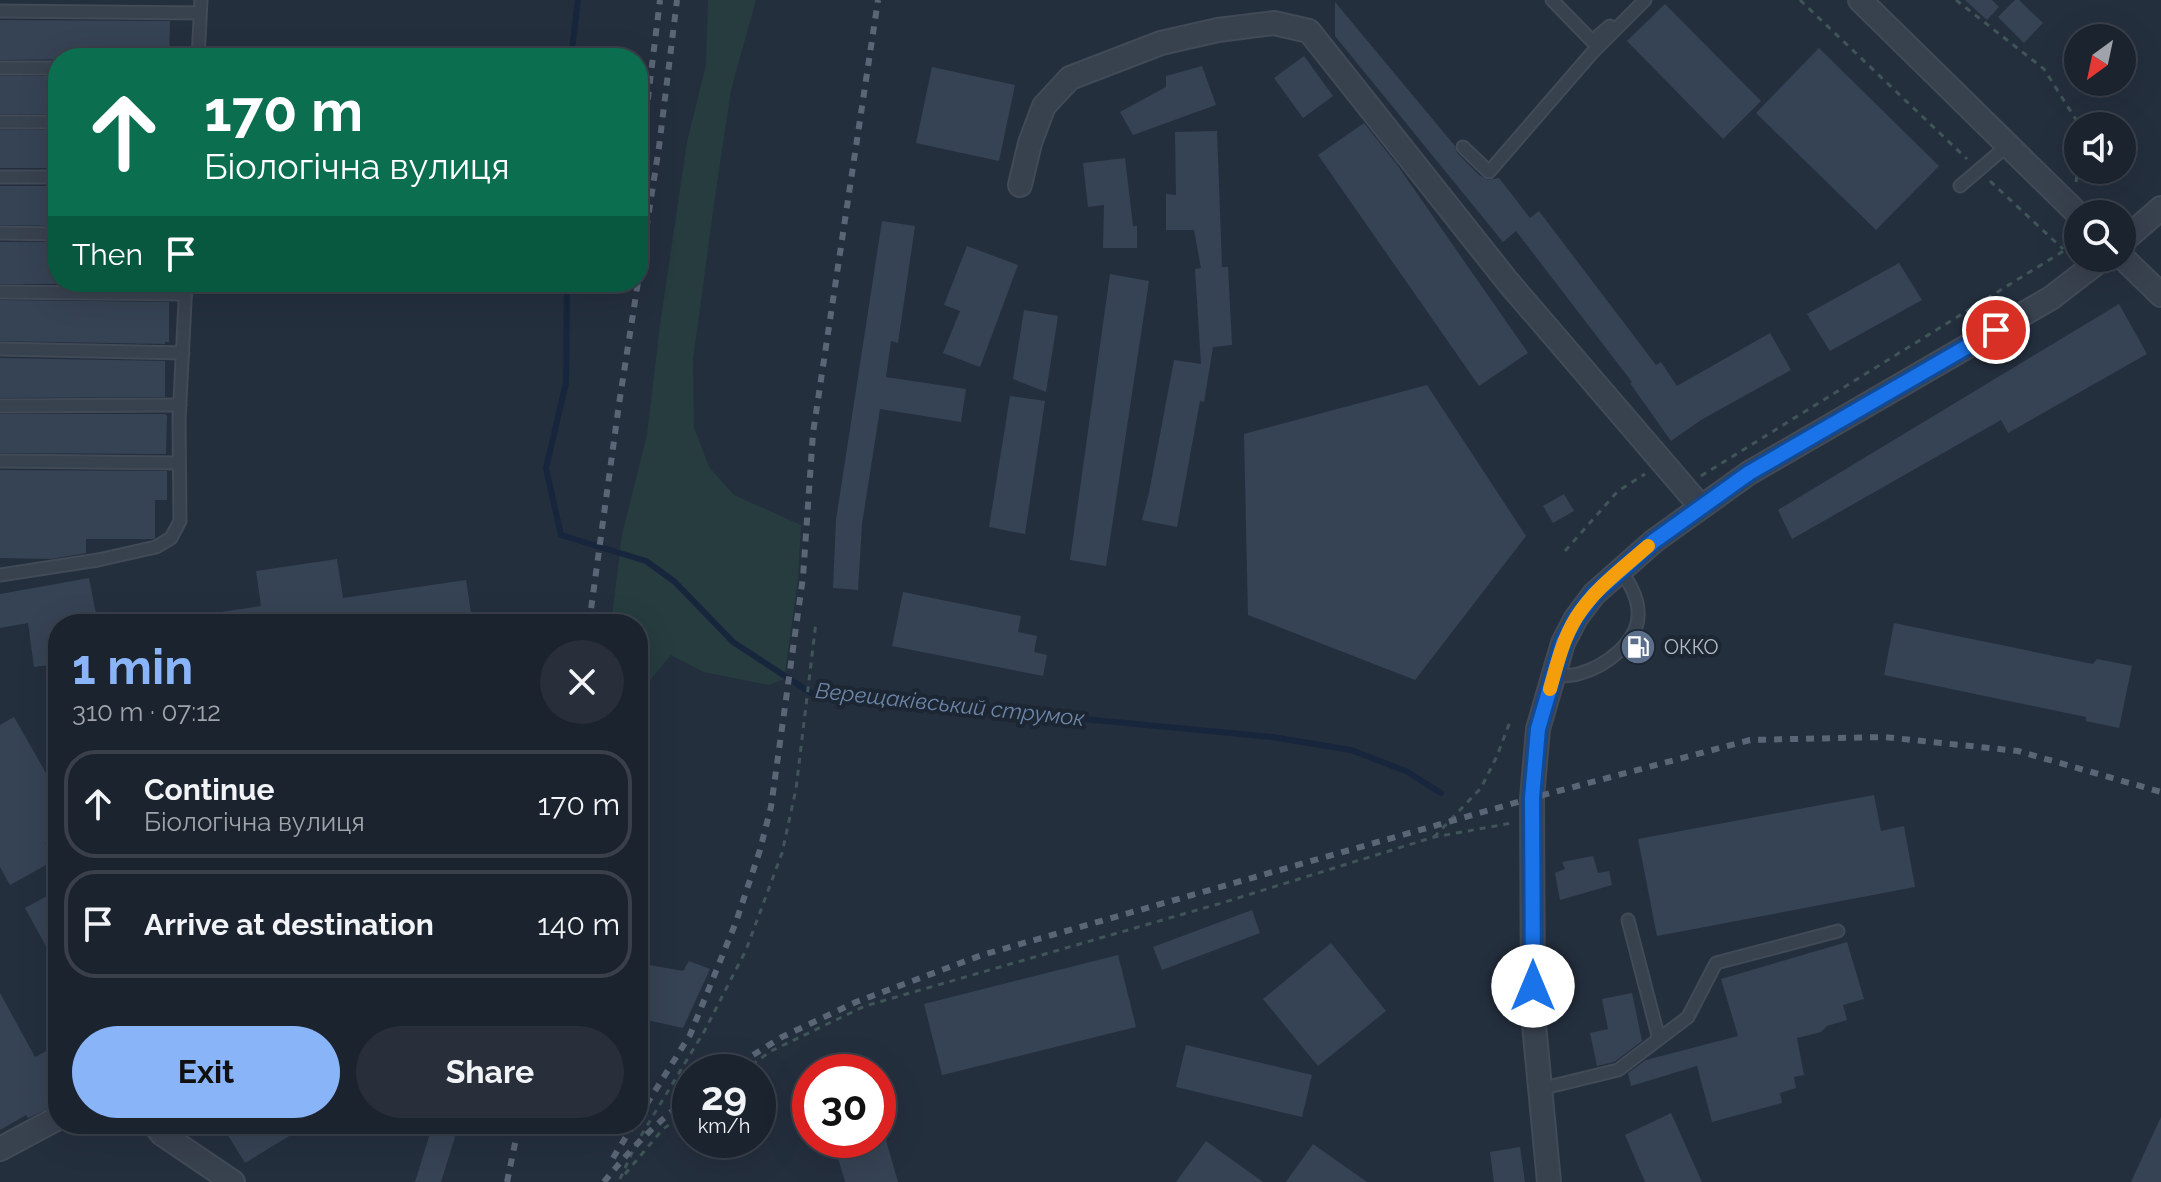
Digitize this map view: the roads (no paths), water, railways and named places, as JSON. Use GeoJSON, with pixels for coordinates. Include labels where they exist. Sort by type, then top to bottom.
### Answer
{"type":"FeatureCollection","features":[{"type":"Feature","properties":{"kind":"street"},"geometry":{"type":"LineString","coordinates":[[1860,0],[2064,200]]}},
{"type":"Feature","properties":{"kind":"street"},"geometry":{"type":"LineString","coordinates":[[1020,185],[1030,143],[1044,106],[1070,78],[1161,43],[1218,30],[1274,23],[1309,31],[1508,282],[1701,507]]}},
{"type":"Feature","properties":{"kind":"street"},"geometry":{"type":"LineString","coordinates":[[2136,230],[2161,208]]}},
{"type":"Feature","properties":{"kind":"street"},"geometry":{"type":"LineString","coordinates":[[2136,271],[2161,295]]}},
{"type":"Feature","properties":{"kind":"street"},"geometry":{"type":"LineString","coordinates":[[1549,1182],[1533,1014],[1532,819],[1538,729],[1563,643],[1576,618],[1594,594],[1654,541],[1749,473],[2051,298],[2085,272]]}},
{"type":"Feature","properties":{"kind":"street"},"geometry":{"type":"LineString","coordinates":[[0,1149],[48,1123]]}},
{"type":"Feature","properties":{"kind":"street"},"geometry":{"type":"LineString","coordinates":[[162,1134],[233,1182]]}},
{"type":"Feature","properties":{"kind":"lane"},"geometry":{"type":"LineString","coordinates":[[1552,0],[1592,41],[1644,0]]}},
{"type":"Feature","properties":{"kind":"lane"},"geometry":{"type":"LineString","coordinates":[[1463,147],[1489,172],[1592,53],[1644,0]]}},
{"type":"Feature","properties":{"kind":"lane"},"geometry":{"type":"LineString","coordinates":[[0,11],[200,6],[198,48]]}},
{"type":"Feature","properties":{"kind":"lane"},"geometry":{"type":"LineString","coordinates":[[0,68],[48,68]]}},
{"type":"Feature","properties":{"kind":"lane"},"geometry":{"type":"LineString","coordinates":[[0,122],[48,122]]}},
{"type":"Feature","properties":{"kind":"lane"},"geometry":{"type":"LineString","coordinates":[[1960,186],[2008,145]]}},
{"type":"Feature","properties":{"kind":"lane"},"geometry":{"type":"LineString","coordinates":[[0,177],[48,177]]}},
{"type":"Feature","properties":{"kind":"lane"},"geometry":{"type":"LineString","coordinates":[[0,233],[48,234]]}},
{"type":"Feature","properties":{"kind":"lane"},"geometry":{"type":"LineString","coordinates":[[0,292],[48,291]]}},
{"type":"Feature","properties":{"kind":"lane"},"geometry":{"type":"LineString","coordinates":[[0,575],[98,560],[156,547],[171,538],[180,521],[180,405],[186,292]]}},
{"type":"Feature","properties":{"kind":"lane"},"geometry":{"type":"LineString","coordinates":[[0,349],[183,353]]}},
{"type":"Feature","properties":{"kind":"lane"},"geometry":{"type":"LineString","coordinates":[[0,406],[180,405]]}},
{"type":"Feature","properties":{"kind":"lane"},"geometry":{"type":"LineString","coordinates":[[0,461],[179,463]]}},
{"type":"Feature","properties":{"kind":"lane"},"geometry":{"type":"LineString","coordinates":[[1553,676],[1576,675],[1598,667],[1632,635],[1638,620],[1638,609],[1635,596],[1621,570]]}},
{"type":"Feature","properties":{"kind":"lane"},"geometry":{"type":"LineString","coordinates":[[1628,920],[1659,1039]]}},
{"type":"Feature","properties":{"kind":"lane"},"geometry":{"type":"LineString","coordinates":[[1540,1089],[1618,1070],[1688,1017],[1716,963],[1838,931]]}},
{"type":"Feature","properties":{"kind":"waterway","name":"Верещаківський струмок"},"geometry":{"type":"LineString","coordinates":[[572,48],[578,0]]}},
{"type":"Feature","properties":{"kind":"waterway","name":"Верещаківський струмок"},"geometry":{"type":"LineString","coordinates":[[567,292],[566,383],[546,468],[561,535],[646,561],[675,582],[733,642],[811,693],[1272,737],[1351,750],[1406,771],[1441,793]]}},
{"type":"Feature","properties":{"kind":"railway"},"geometry":{"type":"LineString","coordinates":[[648,98],[660,0]]}},
{"type":"Feature","properties":{"kind":"railway"},"geometry":{"type":"LineString","coordinates":[[648,218],[677,0]]}},
{"type":"Feature","properties":{"kind":"railway"},"geometry":{"type":"LineString","coordinates":[[648,1102],[690,1035],[736,922],[771,807],[803,577],[813,433],[878,0]]}},
{"type":"Feature","properties":{"kind":"railway"},"geometry":{"type":"LineString","coordinates":[[590,614],[636,292]]}},
{"type":"Feature","properties":{"kind":"railway"},"geometry":{"type":"LineString","coordinates":[[755,1054],[782,1037],[856,1002],[982,955],[1532,798],[1750,740],[1884,737],[2018,751],[2161,792]]}},
{"type":"Feature","properties":{"kind":"railway"},"geometry":{"type":"LineString","coordinates":[[648,1133],[672,1112]]}},
{"type":"Feature","properties":{"kind":"railway"},"geometry":{"type":"LineString","coordinates":[[507,1182],[517,1134]]}},
{"type":"Feature","properties":{"kind":"railway"},"geometry":{"type":"LineString","coordinates":[[613,1158],[628,1134]]}},
{"type":"Feature","properties":{"kind":"railway"},"geometry":{"type":"LineString","coordinates":[[604,1182],[646,1134]]}},
{"type":"Feature","properties":{"kind":"place","name":"ОККО"},"geometry":{"type":"Point","coordinates":[1638,647]}}]}
